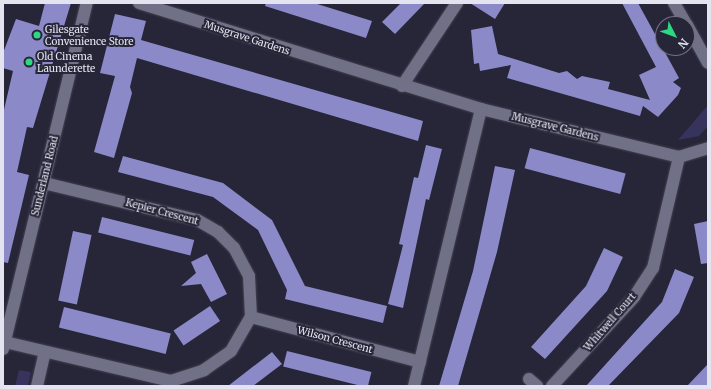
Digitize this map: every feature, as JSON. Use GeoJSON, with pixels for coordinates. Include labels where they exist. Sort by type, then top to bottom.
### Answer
{"type":"FeatureCollection","features":[{"type":"Feature","properties":{"kind":"street","name":"Sunderland Road"},"geometry":{"type":"LineString","coordinates":[[4,346],[87,3]]}},
{"type":"Feature","properties":{"kind":"street","name":"Musgrave Gardens"},"geometry":{"type":"LineString","coordinates":[[139,3],[402,86],[481,109],[679,157]]}},
{"type":"Feature","properties":{"kind":"street"},"geometry":{"type":"LineString","coordinates":[[402,86],[457,3]]}},
{"type":"Feature","properties":{"kind":"street"},"geometry":{"type":"LineString","coordinates":[[674,3],[682,16]]}},
{"type":"Feature","properties":{"kind":"street"},"geometry":{"type":"LineString","coordinates":[[695,39],[708,63]]}},
{"type":"Feature","properties":{"kind":"street"},"geometry":{"type":"LineString","coordinates":[[414,386],[481,109]]}},
{"type":"Feature","properties":{"kind":"street"},"geometry":{"type":"LineString","coordinates":[[679,157],[708,148]]}},
{"type":"Feature","properties":{"kind":"street","name":"Whitwell Court"},"geometry":{"type":"LineString","coordinates":[[552,386],[634,297],[653,268],[679,157]]}},
{"type":"Feature","properties":{"kind":"street","name":"Kepier Crescent"},"geometry":{"type":"LineString","coordinates":[[44,183],[197,220],[218,232],[234,248],[249,276],[251,317]]}},
{"type":"Feature","properties":{"kind":"street"},"geometry":{"type":"LineString","coordinates":[[4,346],[45,352],[171,384],[204,370],[231,351],[251,317]]}},
{"type":"Feature","properties":{"kind":"street","name":"Wilson Crescent"},"geometry":{"type":"LineString","coordinates":[[251,317],[420,362]]}},
{"type":"Feature","properties":{"kind":"street"},"geometry":{"type":"LineString","coordinates":[[37,386],[45,352]]}},
{"type":"Feature","properties":{"kind":"shaded area"},"geometry":{"type":"Polygon","coordinates":[[[708,105],[708,126],[699,136],[678,140],[708,105]]]}},
{"type":"Feature","properties":{"kind":"shaded area"},"geometry":{"type":"Polygon","coordinates":[[[19,370],[31,372],[28,386],[15,386],[19,370]]]}},
{"type":"Feature","properties":{"kind":"building"},"geometry":{"type":"Polygon","coordinates":[[[45,3],[71,3],[33,128],[27,127],[17,172],[29,175],[8,263],[3,262],[3,114],[13,71],[3,68],[3,53],[16,19],[39,26],[45,3]]]}},
{"type":"Feature","properties":{"kind":"building"},"geometry":{"type":"Polygon","coordinates":[[[266,3],[314,3],[372,21],[366,38],[265,6],[266,3]]]}},
{"type":"Feature","properties":{"kind":"building"},"geometry":{"type":"Polygon","coordinates":[[[401,3],[425,3],[395,34],[382,22],[401,3]]]}},
{"type":"Feature","properties":{"kind":"building"},"geometry":{"type":"Polygon","coordinates":[[[470,3],[505,3],[495,19],[470,3]]]}},
{"type":"Feature","properties":{"kind":"building"},"geometry":{"type":"Polygon","coordinates":[[[622,3],[638,3],[655,34],[655,56],[667,56],[679,78],[673,82],[681,88],[678,95],[658,117],[643,106],[640,116],[507,78],[511,65],[480,71],[479,63],[474,64],[471,30],[492,26],[498,54],[559,73],[567,71],[577,79],[582,76],[610,82],[608,89],[650,100],[639,75],[656,67],[622,3]]]}},
{"type":"Feature","properties":{"kind":"building"},"geometry":{"type":"Polygon","coordinates":[[[115,14],[146,21],[141,40],[423,121],[418,141],[137,58],[130,87],[132,93],[114,158],[94,152],[115,76],[100,73],[115,14]]]}},
{"type":"Feature","properties":{"kind":"building"},"geometry":{"type":"Polygon","coordinates":[[[426,145],[442,149],[429,200],[426,199],[403,308],[388,304],[403,245],[399,244],[414,177],[418,178],[426,145]]]}},
{"type":"Feature","properties":{"kind":"building"},"geometry":{"type":"Polygon","coordinates":[[[530,148],[626,174],[620,194],[525,168],[530,148]]]}},
{"type":"Feature","properties":{"kind":"building"},"geometry":{"type":"Polygon","coordinates":[[[123,156],[223,183],[272,220],[305,286],[387,306],[383,323],[285,299],[287,290],[258,230],[213,197],[118,172],[123,156]]]}},
{"type":"Feature","properties":{"kind":"building"},"geometry":{"type":"Polygon","coordinates":[[[495,166],[515,170],[497,252],[458,386],[439,386],[473,271],[495,166]]]}},
{"type":"Feature","properties":{"kind":"building"},"geometry":{"type":"Polygon","coordinates":[[[102,217],[194,240],[190,256],[98,233],[102,217]]]}},
{"type":"Feature","properties":{"kind":"building"},"geometry":{"type":"Polygon","coordinates":[[[708,221],[708,263],[701,264],[694,224],[708,221]]]}},
{"type":"Feature","properties":{"kind":"building"},"geometry":{"type":"Polygon","coordinates":[[[73,231],[92,235],[77,304],[58,300],[73,231]]]}},
{"type":"Feature","properties":{"kind":"building"},"geometry":{"type":"Polygon","coordinates":[[[604,248],[623,257],[607,291],[545,359],[531,347],[586,286],[604,248]]]}},
{"type":"Feature","properties":{"kind":"building"},"geometry":{"type":"Polygon","coordinates":[[[207,254],[227,294],[211,302],[201,284],[181,286],[196,273],[191,262],[207,254]]]}},
{"type":"Feature","properties":{"kind":"building"},"geometry":{"type":"Polygon","coordinates":[[[675,269],[694,277],[679,313],[608,386],[586,386],[662,302],[675,269]]]}},
{"type":"Feature","properties":{"kind":"building"},"geometry":{"type":"Polygon","coordinates":[[[210,306],[220,321],[184,346],[174,331],[210,306]]]}},
{"type":"Feature","properties":{"kind":"building"},"geometry":{"type":"Polygon","coordinates":[[[64,307],[171,334],[166,354],[59,327],[64,307]]]}},
{"type":"Feature","properties":{"kind":"building"},"geometry":{"type":"Polygon","coordinates":[[[287,351],[371,372],[368,386],[361,386],[283,367],[287,351]]]}},
{"type":"Feature","properties":{"kind":"building"},"geometry":{"type":"Polygon","coordinates":[[[272,352],[282,364],[253,386],[228,386],[272,352]]]}},
{"type":"Feature","properties":{"kind":"building"},"geometry":{"type":"Polygon","coordinates":[[[708,364],[708,386],[687,386],[708,364]]]}},
{"type":"Feature","properties":{"kind":"place","name":"Gilesgate Convenience Store"},"geometry":{"type":"Point","coordinates":[37,35]}},
{"type":"Feature","properties":{"kind":"place","name":"Old Cinema Launderette"},"geometry":{"type":"Point","coordinates":[29,62]}}]}
